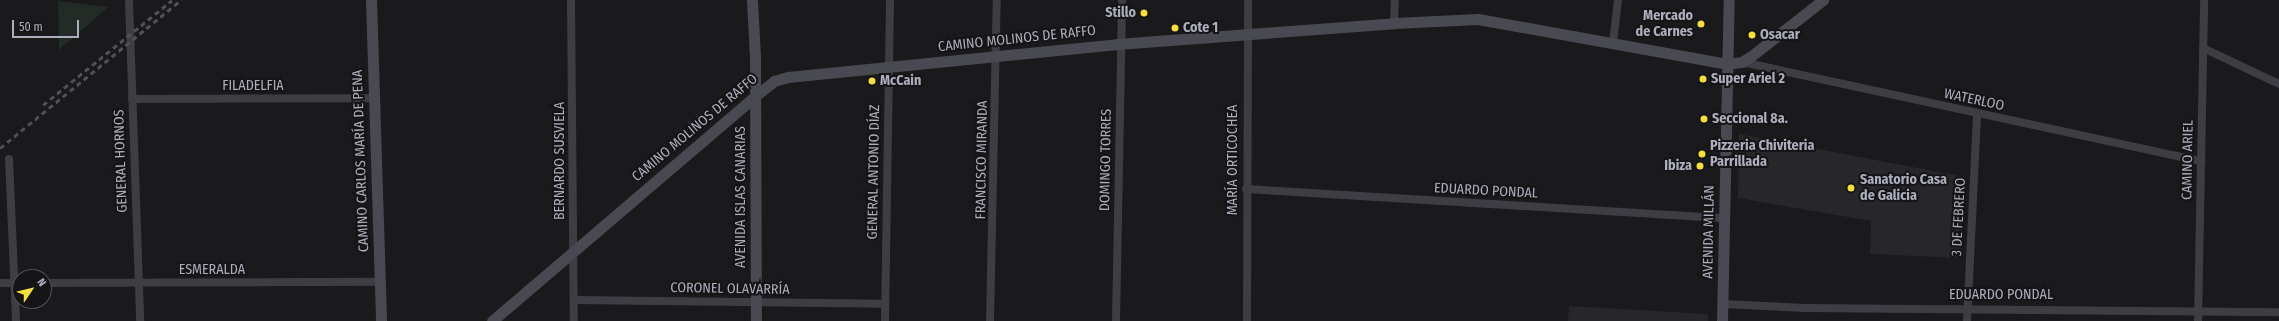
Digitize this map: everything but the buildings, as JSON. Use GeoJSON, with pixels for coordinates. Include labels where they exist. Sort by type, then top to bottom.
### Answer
{"type":"FeatureCollection","features":[{"type":"Feature","properties":{"kind":"street","name":"GENERAL HORNOS"},"geometry":{"type":"LineString","coordinates":[[129,0],[140,321]]}},
{"type":"Feature","properties":{"kind":"street","name":"CAMINO CARLOS MARÍA DE PENA"},"geometry":{"type":"LineString","coordinates":[[371,0],[381,321]]}},
{"type":"Feature","properties":{"kind":"street","name":"BERNARDO SUSVIELA"},"geometry":{"type":"LineString","coordinates":[[571,0],[574,321]]}},
{"type":"Feature","properties":{"kind":"street","name":"AVENIDA ISLAS CANARIAS"},"geometry":{"type":"LineString","coordinates":[[752,0],[755,96],[756,321]]}},
{"type":"Feature","properties":{"kind":"street","name":"GENERAL ANTONIO DÍAZ"},"geometry":{"type":"LineString","coordinates":[[884,321],[890,0]]}},
{"type":"Feature","properties":{"kind":"street","name":"FRANCISCO MIRANDA"},"geometry":{"type":"LineString","coordinates":[[990,321],[997,56],[997,0]]}},
{"type":"Feature","properties":{"kind":"street","name":"DOMINGO TORRES"},"geometry":{"type":"LineString","coordinates":[[1116,321],[1122,0]]}},
{"type":"Feature","properties":{"kind":"street","name":"MARÍA ORTICOCHEA"},"geometry":{"type":"LineString","coordinates":[[1247,321],[1246,189],[1248,0]]}},
{"type":"Feature","properties":{"kind":"street"},"geometry":{"type":"LineString","coordinates":[[1394,0],[1394,23]]}},
{"type":"Feature","properties":{"kind":"street"},"geometry":{"type":"LineString","coordinates":[[1613,43],[1618,0]]}},
{"type":"Feature","properties":{"kind":"street","name":"AVENIDA MILLÁN"},"geometry":{"type":"LineString","coordinates":[[1722,321],[1729,0]]}},
{"type":"Feature","properties":{"kind":"street","name":"CAMINO MOLINOS DE RAFFO"},"geometry":{"type":"LineString","coordinates":[[492,321],[755,96],[774,82],[788,77],[1121,44],[1394,23],[1478,19],[1727,64],[1742,62],[1823,0]]}},
{"type":"Feature","properties":{"kind":"street","name":"CAMINO ARIEL"},"geometry":{"type":"LineString","coordinates":[[2198,321],[2204,0]]}},
{"type":"Feature","properties":{"kind":"street"},"geometry":{"type":"LineString","coordinates":[[2203,48],[2279,84]]}},
{"type":"Feature","properties":{"kind":"street","name":"WATERLOO"},"geometry":{"type":"LineString","coordinates":[[1742,62],[1977,114],[2201,161]]}},
{"type":"Feature","properties":{"kind":"street","name":"FILADELFIA"},"geometry":{"type":"LineString","coordinates":[[132,99],[373,98]]}},
{"type":"Feature","properties":{"kind":"street","name":"3 DE FEBRERO"},"geometry":{"type":"LineString","coordinates":[[1967,321],[1977,114]]}},
{"type":"Feature","properties":{"kind":"street"},"geometry":{"type":"LineString","coordinates":[[9,159],[16,269]]}},
{"type":"Feature","properties":{"kind":"street","name":"EDUARDO PONDAL"},"geometry":{"type":"LineString","coordinates":[[1246,189],[1724,218]]}},
{"type":"Feature","properties":{"kind":"street","name":"ESMERALDA"},"geometry":{"type":"LineString","coordinates":[[52,283],[380,282]]}},
{"type":"Feature","properties":{"kind":"street"},"geometry":{"type":"LineString","coordinates":[[0,283],[12,283]]}},
{"type":"Feature","properties":{"kind":"street","name":"CORONEL OLAVARRÍA"},"geometry":{"type":"LineString","coordinates":[[574,300],[885,304]]}},
{"type":"Feature","properties":{"kind":"street","name":"EDUARDO PONDAL"},"geometry":{"type":"LineString","coordinates":[[1722,304],[1805,308],[1967,308],[2279,312]]}},
{"type":"Feature","properties":{"kind":"street"},"geometry":{"type":"LineString","coordinates":[[16,309],[16,321]]}},
{"type":"Feature","properties":{"kind":"shaded area"},"geometry":{"type":"Polygon","coordinates":[[[58,1],[108,7],[59,50],[58,1]]]}},
{"type":"Feature","properties":{"kind":"shaded area","name":"Sanatorio Casa de Galicia"},"geometry":{"type":"Polygon","coordinates":[[[1739,134],[1965,177],[1960,258],[1870,254],[1871,221],[1738,198],[1739,134]]]}},
{"type":"Feature","properties":{"kind":"shaded area"},"geometry":{"type":"Polygon","coordinates":[[[1569,306],[1708,314],[1708,321],[1568,321],[1569,306]]]}},
{"type":"Feature","properties":{"kind":"railway"},"geometry":{"type":"LineString","coordinates":[[43,105],[172,0]]}},
{"type":"Feature","properties":{"kind":"railway"},"geometry":{"type":"LineString","coordinates":[[0,148],[181,0]]}},
{"type":"Feature","properties":{"kind":"place","name":"Stillo"},"geometry":{"type":"Point","coordinates":[1144,13]}},
{"type":"Feature","properties":{"kind":"place","name":"Mercado de Carnes"},"geometry":{"type":"Point","coordinates":[1701,24]}},
{"type":"Feature","properties":{"kind":"place","name":"Cote 1"},"geometry":{"type":"Point","coordinates":[1175,28]}},
{"type":"Feature","properties":{"kind":"place","name":"Osacar"},"geometry":{"type":"Point","coordinates":[1752,35]}},
{"type":"Feature","properties":{"kind":"place","name":"Super Ariel 2"},"geometry":{"type":"Point","coordinates":[1703,79]}},
{"type":"Feature","properties":{"kind":"place","name":"McCain"},"geometry":{"type":"Point","coordinates":[872,81]}},
{"type":"Feature","properties":{"kind":"place","name":"Seccional 8a."},"geometry":{"type":"Point","coordinates":[1704,119]}},
{"type":"Feature","properties":{"kind":"place","name":"Pizzeria Chiviteria Parrillada"},"geometry":{"type":"Point","coordinates":[1702,154]}},
{"type":"Feature","properties":{"kind":"place","name":"Ibiza"},"geometry":{"type":"Point","coordinates":[1700,166]}},
{"type":"Feature","properties":{"kind":"place","name":"Sanatorio Casa de Galicia"},"geometry":{"type":"Point","coordinates":[1851,188]}}]}
